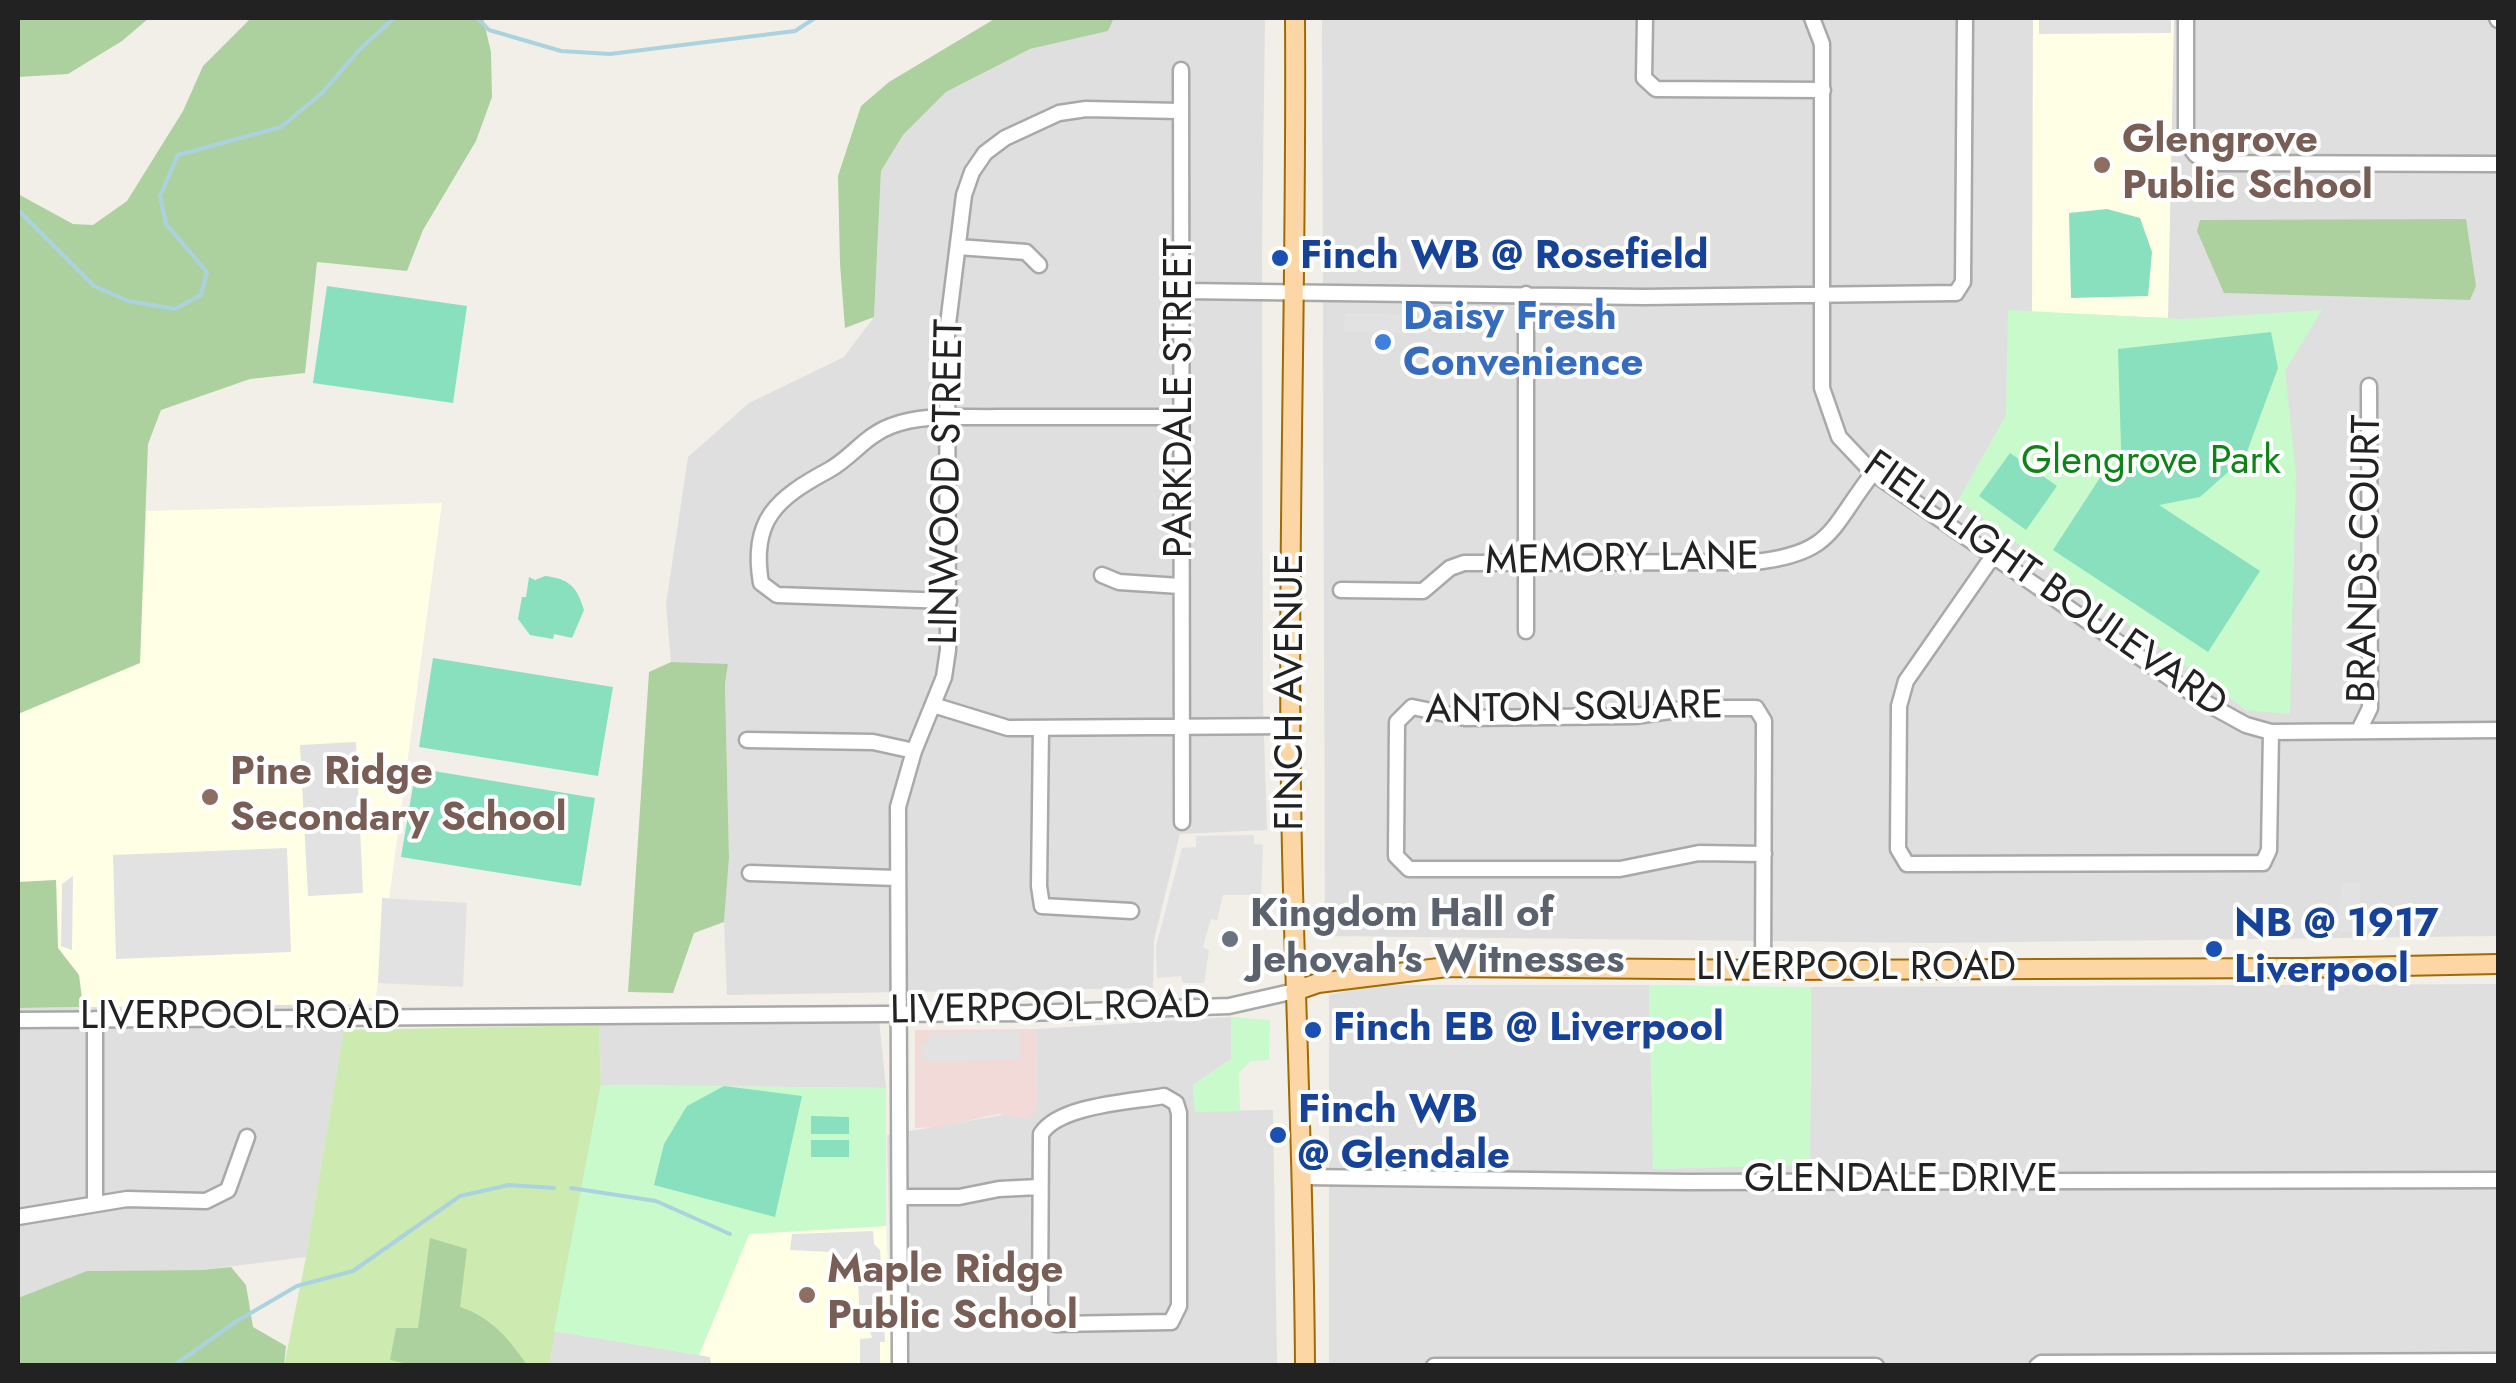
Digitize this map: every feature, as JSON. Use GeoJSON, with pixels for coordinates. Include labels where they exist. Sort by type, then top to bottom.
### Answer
{"type":"FeatureCollection","features":[{"type":"Feature","properties":{"kind":"main road","name":"FINCH AVENUE"},"geometry":{"type":"LineString","coordinates":[[1295,18],[1292,726],[1305,1366]]}},
{"type":"Feature","properties":{"kind":"main road","name":"LIVERPOOL ROAD"},"geometry":{"type":"LineString","coordinates":[[1295,992],[1318,983],[1447,967],[1763,970],[2498,964]]}},
{"type":"Feature","properties":{"kind":"street"},"geometry":{"type":"LineString","coordinates":[[1645,18],[1644,78],[1656,88],[1823,90]]}},
{"type":"Feature","properties":{"kind":"street","name":"FIELDLIGHT BOULEVARD"},"geometry":{"type":"LineString","coordinates":[[1812,18],[1822,44],[1822,388],[1839,437],[1873,472],[2206,703],[2246,725],[2271,732],[2498,730]]}},
{"type":"Feature","properties":{"kind":"street"},"geometry":{"type":"LineString","coordinates":[[1183,292],[1644,297],[1956,293],[1963,282],[1965,18]]}},
{"type":"Feature","properties":{"kind":"street"},"geometry":{"type":"LineString","coordinates":[[2186,18],[2186,142],[2196,155],[2210,163],[2498,164]]}},
{"type":"Feature","properties":{"kind":"street","name":"PARKDALE STREET"},"geometry":{"type":"LineString","coordinates":[[1181,70],[1182,822]]}},
{"type":"Feature","properties":{"kind":"street","name":"LINWOOD STREET"},"geometry":{"type":"LineString","coordinates":[[900,1366],[898,806],[914,751],[944,677],[948,650],[948,332],[964,194],[985,153],[1005,138],[1058,113],[1086,109],[1179,111]]}},
{"type":"Feature","properties":{"kind":"street"},"geometry":{"type":"LineString","coordinates":[[958,247],[1026,252],[1039,265]]}},
{"type":"Feature","properties":{"kind":"street"},"geometry":{"type":"LineString","coordinates":[[1526,294],[1526,631]]}},
{"type":"Feature","properties":{"kind":"street","name":"BRANDS COURT"},"geometry":{"type":"LineString","coordinates":[[2359,730],[2370,708],[2369,386]]}},
{"type":"Feature","properties":{"kind":"street"},"geometry":{"type":"LineString","coordinates":[[949,601],[778,596],[761,583],[757,560],[760,536],[772,509],[790,492],[842,463],[864,440],[891,425],[946,418],[1183,417]]}},
{"type":"Feature","properties":{"kind":"street","name":"MEMORY LANE"},"geometry":{"type":"LineString","coordinates":[[1341,590],[1423,591],[1450,568],[1464,563],[1755,562],[1788,558],[1811,549],[1833,532],[1873,472]]}},
{"type":"Feature","properties":{"kind":"street"},"geometry":{"type":"LineString","coordinates":[[1993,556],[1906,681],[1899,706],[1898,850],[1907,864],[2263,863],[2269,850],[2271,732]]}},
{"type":"Feature","properties":{"kind":"street"},"geometry":{"type":"LineString","coordinates":[[1102,575],[1120,582],[1180,586]]}},
{"type":"Feature","properties":{"kind":"street"},"geometry":{"type":"LineString","coordinates":[[933,706],[1008,728],[1292,726]]}},
{"type":"Feature","properties":{"kind":"street","name":"ANTON SQUARE"},"geometry":{"type":"LineString","coordinates":[[1763,970],[1764,854],[1764,720],[1756,708],[1691,708],[1635,716],[1464,718],[1412,708],[1397,722],[1396,856],[1409,869],[1620,869],[1699,853],[1764,854]]}},
{"type":"Feature","properties":{"kind":"street"},"geometry":{"type":"LineString","coordinates":[[1041,728],[1038,886],[1042,906],[1130,911]]}},
{"type":"Feature","properties":{"kind":"street"},"geometry":{"type":"LineString","coordinates":[[747,740],[873,742],[914,751]]}},
{"type":"Feature","properties":{"kind":"street"},"geometry":{"type":"LineString","coordinates":[[750,873],[896,878]]}},
{"type":"Feature","properties":{"kind":"street","name":"LIVERPOOL ROAD"},"geometry":{"type":"LineString","coordinates":[[18,1020],[1151,1010],[1229,1006],[1295,992]]}},
{"type":"Feature","properties":{"kind":"street"},"geometry":{"type":"LineString","coordinates":[[95,1019],[95,1203]]}},
{"type":"Feature","properties":{"kind":"street"},"geometry":{"type":"LineString","coordinates":[[1164,1096],[1176,1103],[1179,1306],[1171,1322],[1086,1326],[1056,1324],[1046,1317],[1040,1307],[1039,1187],[1041,1134],[1048,1122],[1067,1114],[1164,1096]]}},
{"type":"Feature","properties":{"kind":"street"},"geometry":{"type":"LineString","coordinates":[[18,1217],[126,1199],[206,1201],[228,1190],[247,1136]]}},
{"type":"Feature","properties":{"kind":"street","name":"GLENDALE DRIVE"},"geometry":{"type":"LineString","coordinates":[[1304,1178],[1686,1182],[2498,1180]]}},
{"type":"Feature","properties":{"kind":"street"},"geometry":{"type":"LineString","coordinates":[[900,1197],[959,1196],[1039,1187]]}},
{"type":"Feature","properties":{"kind":"street"},"geometry":{"type":"LineString","coordinates":[[2037,1366],[2498,1362]]}},
{"type":"Feature","properties":{"kind":"street"},"geometry":{"type":"LineString","coordinates":[[1434,1366],[1876,1366]]}},
{"type":"Feature","properties":{"kind":"shaded area"},"geometry":{"type":"Polygon","coordinates":[[[1114,18],[1265,18],[1263,701],[1267,830],[1180,834],[1154,940],[1153,988],[727,995],[724,922],[729,857],[725,684],[728,665],[671,662],[666,604],[688,457],[749,403],[844,357],[874,317],[881,171],[903,135],[946,92],[1030,49],[1108,31],[1114,18]]]}},
{"type":"Feature","properties":{"kind":"shaded area"},"geometry":{"type":"Polygon","coordinates":[[[1322,18],[2498,18],[2498,936],[1935,943],[1325,936],[1322,18]]]}},
{"type":"Feature","properties":{"kind":"shaded area","name":"Glengrove Public School"},"geometry":{"type":"Polygon","coordinates":[[[2033,18],[2174,18],[2168,318],[2032,312],[2033,18]]]}},
{"type":"Feature","properties":{"kind":"shaded area"},"geometry":{"type":"Polygon","coordinates":[[[2039,18],[2171,18],[2171,33],[2039,34],[2039,18]]]}},
{"type":"Feature","properties":{"kind":"shaded area"},"geometry":{"type":"Polygon","coordinates":[[[1345,313],[1401,314],[1400,333],[1344,332],[1345,313]]]}},
{"type":"Feature","properties":{"kind":"shaded area","name":"Pine Ridge Secondary School"},"geometry":{"type":"Polygon","coordinates":[[[442,503],[375,1004],[83,1007],[79,975],[58,948],[56,880],[18,882],[18,714],[139,663],[146,511],[442,503]]]}},
{"type":"Feature","properties":{"kind":"shaded area"},"geometry":{"type":"Polygon","coordinates":[[[356,742],[363,893],[308,896],[300,745],[356,742]]]}},
{"type":"Feature","properties":{"kind":"shaded area"},"geometry":{"type":"Polygon","coordinates":[[[1254,835],[1254,844],[1263,845],[1261,895],[1223,895],[1217,920],[1211,919],[1203,947],[1209,950],[1204,983],[1183,983],[1181,976],[1157,978],[1156,946],[1182,848],[1196,847],[1196,836],[1254,835]]]}},
{"type":"Feature","properties":{"kind":"shaded area"},"geometry":{"type":"Polygon","coordinates":[[[287,848],[291,952],[116,959],[113,855],[287,848]]]}},
{"type":"Feature","properties":{"kind":"shaded area"},"geometry":{"type":"Polygon","coordinates":[[[73,876],[72,950],[61,946],[62,884],[73,876]]]}},
{"type":"Feature","properties":{"kind":"shaded area"},"geometry":{"type":"Polygon","coordinates":[[[2342,883],[2360,883],[2360,932],[2335,932],[2342,883]]]}},
{"type":"Feature","properties":{"kind":"shaded area"},"geometry":{"type":"Polygon","coordinates":[[[382,898],[467,903],[463,987],[378,983],[382,898]]]}},
{"type":"Feature","properties":{"kind":"shaded area"},"geometry":{"type":"Polygon","coordinates":[[[2498,984],[2498,1365],[1329,1366],[1329,995],[1372,985],[1649,985],[1654,1169],[1810,1164],[1811,987],[2498,984]]]}},
{"type":"Feature","properties":{"kind":"shaded area"},"geometry":{"type":"Polygon","coordinates":[[[349,1004],[306,1257],[202,1270],[88,1271],[18,1298],[18,1008],[349,1004]]]}},
{"type":"Feature","properties":{"kind":"shaded area"},"geometry":{"type":"Polygon","coordinates":[[[1231,1017],[1231,1059],[1193,1085],[1195,1111],[1273,1110],[1277,1365],[892,1365],[887,1135],[1037,1109],[1036,1029],[1231,1017]]]}},
{"type":"Feature","properties":{"kind":"shaded area"},"geometry":{"type":"Polygon","coordinates":[[[879,1019],[886,1088],[601,1085],[599,1025],[879,1019]]]}},
{"type":"Feature","properties":{"kind":"shaded area"},"geometry":{"type":"Polygon","coordinates":[[[1036,1029],[1037,1109],[1027,1119],[998,1114],[939,1127],[915,1128],[915,1030],[1036,1029]]]}},
{"type":"Feature","properties":{"kind":"shaded area"},"geometry":{"type":"Polygon","coordinates":[[[1020,1031],[1020,1059],[922,1062],[922,1043],[930,1043],[930,1033],[1020,1031]]]}},
{"type":"Feature","properties":{"kind":"shaded area","name":"Maple Ridge Public School"},"geometry":{"type":"Polygon","coordinates":[[[886,1226],[892,1365],[711,1365],[710,1357],[699,1355],[749,1234],[886,1226]]]}},
{"type":"Feature","properties":{"kind":"shaded area"},"geometry":{"type":"Polygon","coordinates":[[[873,1231],[874,1244],[880,1250],[885,1342],[880,1342],[880,1365],[860,1365],[860,1339],[872,1338],[869,1327],[860,1327],[857,1252],[853,1251],[852,1259],[831,1259],[830,1252],[790,1250],[792,1234],[873,1231]]]}},
{"type":"Feature","properties":{"kind":"shaded area"},"geometry":{"type":"Polygon","coordinates":[[[554,1331],[711,1357],[711,1365],[549,1366],[554,1331]]]}},
{"type":"Feature","properties":{"kind":"green space"},"geometry":{"type":"Polygon","coordinates":[[[18,18],[149,18],[122,41],[68,74],[18,77],[18,18]]]}},
{"type":"Feature","properties":{"kind":"green space"},"geometry":{"type":"Polygon","coordinates":[[[251,18],[483,18],[491,52],[492,97],[476,141],[423,230],[407,271],[317,262],[305,373],[250,379],[161,410],[148,444],[140,663],[18,714],[18,194],[73,224],[93,225],[127,201],[183,111],[203,66],[251,18]]]}},
{"type":"Feature","properties":{"kind":"green space"},"geometry":{"type":"Polygon","coordinates":[[[996,18],[1114,18],[1108,31],[1030,49],[946,92],[903,135],[881,171],[874,317],[845,328],[838,176],[861,106],[889,82],[996,18]]]}},
{"type":"Feature","properties":{"kind":"green space"},"geometry":{"type":"Polygon","coordinates":[[[2107,209],[2140,218],[2152,252],[2148,296],[2071,298],[2069,213],[2107,209]]]}},
{"type":"Feature","properties":{"kind":"green space"},"geometry":{"type":"Polygon","coordinates":[[[2466,219],[2476,286],[2470,300],[2224,293],[2197,231],[2200,220],[2466,219]]]}},
{"type":"Feature","properties":{"kind":"green space"},"geometry":{"type":"Polygon","coordinates":[[[327,286],[467,306],[453,403],[313,383],[327,286]]]}},
{"type":"Feature","properties":{"kind":"green space","name":"Glengrove Park"},"geometry":{"type":"Polygon","coordinates":[[[2008,310],[2182,319],[2322,310],[2285,371],[2296,474],[2290,714],[2246,710],[1958,500],[2006,415],[2008,310]]]}},
{"type":"Feature","properties":{"kind":"green space"},"geometry":{"type":"Polygon","coordinates":[[[2271,332],[2278,368],[2245,457],[2200,497],[2159,505],[2260,571],[2208,652],[2053,550],[2105,470],[2122,480],[2118,349],[2271,332]]]}},
{"type":"Feature","properties":{"kind":"green space"},"geometry":{"type":"Polygon","coordinates":[[[2010,453],[2057,486],[2026,530],[1979,496],[2010,453]]]}},
{"type":"Feature","properties":{"kind":"green space"},"geometry":{"type":"Polygon","coordinates":[[[545,576],[561,579],[578,595],[584,610],[572,638],[530,635],[518,619],[529,577],[535,580],[545,576]]]}},
{"type":"Feature","properties":{"kind":"green space"},"geometry":{"type":"Polygon","coordinates":[[[433,658],[613,687],[598,776],[419,747],[433,658]]]}},
{"type":"Feature","properties":{"kind":"green space"},"geometry":{"type":"Polygon","coordinates":[[[671,662],[728,664],[725,684],[729,858],[724,922],[694,933],[673,993],[628,992],[649,672],[671,662]]]}},
{"type":"Feature","properties":{"kind":"green space"},"geometry":{"type":"Polygon","coordinates":[[[416,768],[595,798],[581,886],[401,857],[416,768]]]}},
{"type":"Feature","properties":{"kind":"green space"},"geometry":{"type":"Polygon","coordinates":[[[56,880],[58,948],[79,975],[83,1007],[18,1008],[18,882],[56,880]]]}},
{"type":"Feature","properties":{"kind":"green space"},"geometry":{"type":"Polygon","coordinates":[[[1649,985],[1811,987],[1810,1165],[1653,1169],[1649,985]]]}},
{"type":"Feature","properties":{"kind":"green space"},"geometry":{"type":"Polygon","coordinates":[[[1231,1017],[1270,1020],[1269,1060],[1251,1061],[1239,1073],[1240,1111],[1195,1112],[1193,1085],[1231,1059],[1231,1017]]]}},
{"type":"Feature","properties":{"kind":"green space"},"geometry":{"type":"Polygon","coordinates":[[[599,1025],[601,1085],[549,1365],[284,1366],[344,1030],[599,1025]]]}},
{"type":"Feature","properties":{"kind":"green space"},"geometry":{"type":"Polygon","coordinates":[[[601,1085],[886,1088],[886,1226],[749,1234],[699,1355],[554,1331],[601,1085]]]}},
{"type":"Feature","properties":{"kind":"green space"},"geometry":{"type":"Polygon","coordinates":[[[724,1086],[802,1096],[775,1217],[654,1185],[664,1144],[687,1106],[724,1086]]]}},
{"type":"Feature","properties":{"kind":"green space"},"geometry":{"type":"Polygon","coordinates":[[[811,1116],[849,1117],[849,1134],[811,1134],[811,1116]]]}},
{"type":"Feature","properties":{"kind":"green space"},"geometry":{"type":"Polygon","coordinates":[[[811,1140],[849,1140],[849,1157],[811,1157],[811,1140]]]}},
{"type":"Feature","properties":{"kind":"green space"},"geometry":{"type":"Polygon","coordinates":[[[430,1238],[467,1249],[460,1307],[498,1330],[527,1365],[417,1366],[390,1360],[396,1328],[418,1328],[430,1238]]]}},
{"type":"Feature","properties":{"kind":"green space"},"geometry":{"type":"Polygon","coordinates":[[[231,1267],[246,1285],[253,1327],[286,1346],[284,1365],[18,1365],[18,1298],[87,1271],[231,1267]]]}},
{"type":"Feature","properties":{"kind":"waterway"},"geometry":{"type":"LineString","coordinates":[[18,210],[94,286],[128,301],[175,309],[201,295],[207,272],[166,224],[160,196],[178,155],[281,127],[322,93],[360,49],[394,18]]}},
{"type":"Feature","properties":{"kind":"waterway"},"geometry":{"type":"LineString","coordinates":[[477,18],[489,30],[561,51],[610,54],[795,31],[815,18]]}},
{"type":"Feature","properties":{"kind":"waterway"},"geometry":{"type":"LineString","coordinates":[[173,1366],[237,1321],[297,1286],[353,1271],[460,1196],[509,1185],[554,1188]]}},
{"type":"Feature","properties":{"kind":"waterway"},"geometry":{"type":"LineString","coordinates":[[571,1188],[656,1201],[730,1234]]}},
{"type":"Feature","properties":{"kind":"place","name":"Glengrove Public School"},"geometry":{"type":"Point","coordinates":[2102,165]}},
{"type":"Feature","properties":{"kind":"place","name":"Finch WB @ Rosefield"},"geometry":{"type":"Point","coordinates":[1280,258]}},
{"type":"Feature","properties":{"kind":"place","name":"Daisy Fresh Convenience"},"geometry":{"type":"Point","coordinates":[1383,342]}},
{"type":"Feature","properties":{"kind":"place","name":"Pine Ridge Secondary School"},"geometry":{"type":"Point","coordinates":[210,797]}},
{"type":"Feature","properties":{"kind":"place","name":"Kingdom Hall of Jehovah's Witnesses"},"geometry":{"type":"Point","coordinates":[1230,939]}},
{"type":"Feature","properties":{"kind":"place","name":"NB @ 1917 Liverpool"},"geometry":{"type":"Point","coordinates":[2214,949]}},
{"type":"Feature","properties":{"kind":"place","name":"Finch EB @ Liverpool"},"geometry":{"type":"Point","coordinates":[1313,1030]}},
{"type":"Feature","properties":{"kind":"place","name":"Finch WB @ Glendale"},"geometry":{"type":"Point","coordinates":[1278,1135]}},
{"type":"Feature","properties":{"kind":"place","name":"Maple Ridge Public School"},"geometry":{"type":"Point","coordinates":[807,1295]}}]}
